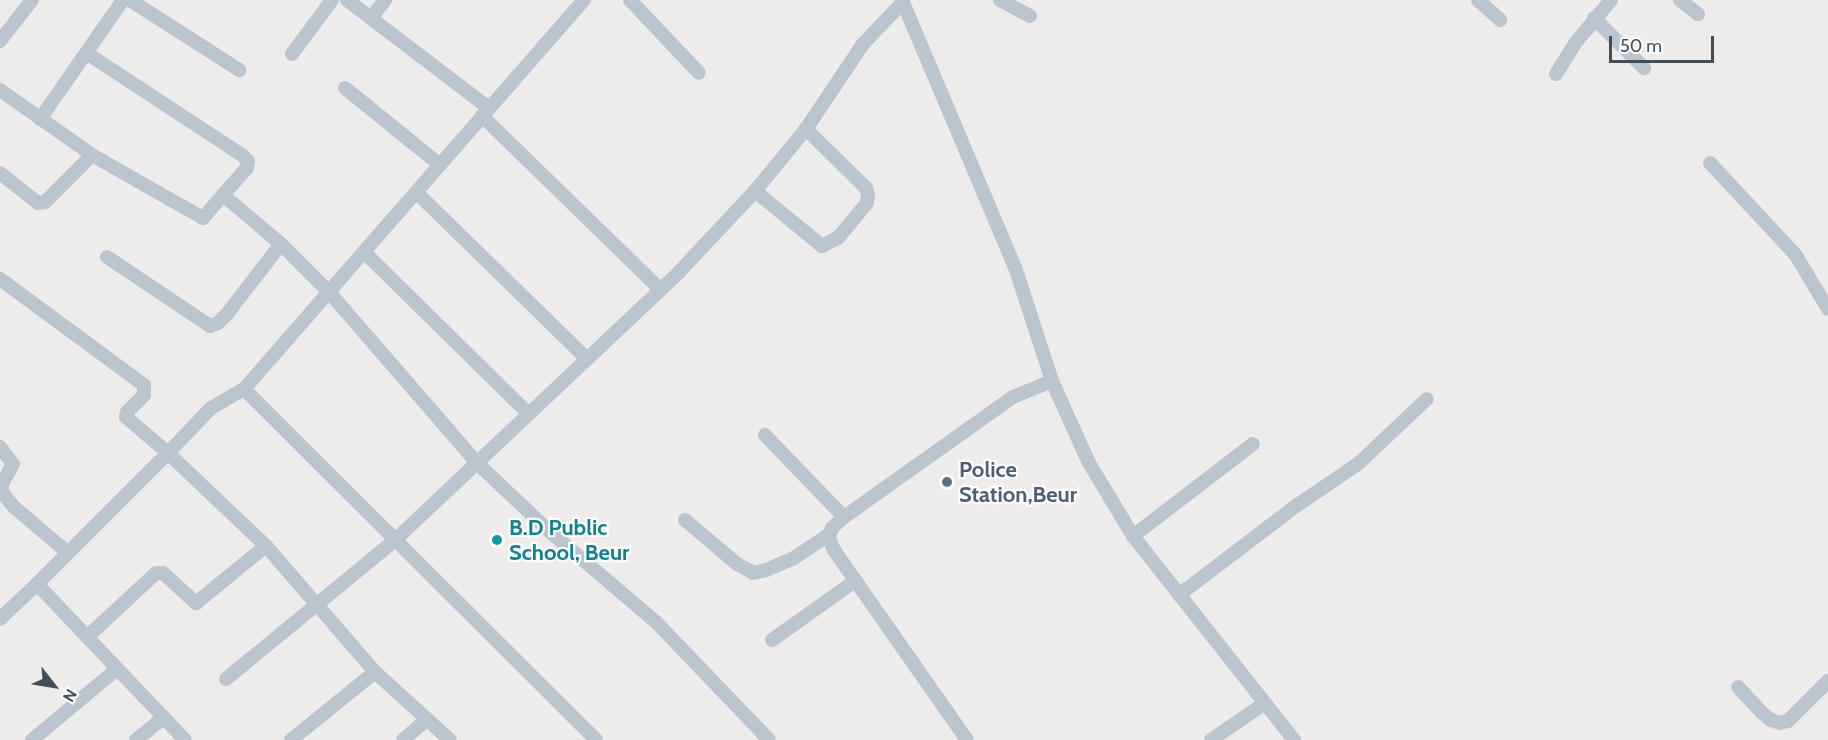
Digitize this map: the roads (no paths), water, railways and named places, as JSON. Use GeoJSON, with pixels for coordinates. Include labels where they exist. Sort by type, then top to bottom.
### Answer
{"type":"FeatureCollection","features":[{"type":"Feature","properties":{"kind":"street"},"geometry":{"type":"LineString","coordinates":[[0,41],[32,0]]}},
{"type":"Feature","properties":{"kind":"street"},"geometry":{"type":"LineString","coordinates":[[40,119],[88,54],[123,0]]}},
{"type":"Feature","properties":{"kind":"street"},"geometry":{"type":"LineString","coordinates":[[130,0],[239,70]]}},
{"type":"Feature","properties":{"kind":"street"},"geometry":{"type":"LineString","coordinates":[[292,54],[332,0]]}},
{"type":"Feature","properties":{"kind":"street"},"geometry":{"type":"LineString","coordinates":[[346,0],[486,112],[660,289]]}},
{"type":"Feature","properties":{"kind":"street"},"geometry":{"type":"LineString","coordinates":[[371,18],[385,0]]}},
{"type":"Feature","properties":{"kind":"street"},"geometry":{"type":"LineString","coordinates":[[2,613],[68,553],[211,408],[244,389],[584,0]]}},
{"type":"Feature","properties":{"kind":"street"},"geometry":{"type":"LineString","coordinates":[[630,0],[699,73]]}},
{"type":"Feature","properties":{"kind":"street"},"geometry":{"type":"LineString","coordinates":[[1000,0],[1030,16]]}},
{"type":"Feature","properties":{"kind":"street"},"geometry":{"type":"LineString","coordinates":[[1478,0],[1500,21]]}},
{"type":"Feature","properties":{"kind":"street"},"geometry":{"type":"LineString","coordinates":[[1556,74],[1576,42],[1611,0]]}},
{"type":"Feature","properties":{"kind":"street"},"geometry":{"type":"LineString","coordinates":[[1680,0],[1698,14]]}},
{"type":"Feature","properties":{"kind":"street"},"geometry":{"type":"LineString","coordinates":[[226,679],[394,541],[478,464],[660,289],[755,191],[806,129],[863,44],[903,1],[1015,267],[1052,381],[1089,463],[1133,536],[1294,740]]}},
{"type":"Feature","properties":{"kind":"street"},"geometry":{"type":"LineString","coordinates":[[1594,18],[1644,68]]}},
{"type":"Feature","properties":{"kind":"street"},"geometry":{"type":"LineString","coordinates":[[0,90],[92,155],[203,218],[247,168],[248,161],[88,54]]}},
{"type":"Feature","properties":{"kind":"street"},"geometry":{"type":"LineString","coordinates":[[345,88],[440,165]]}},
{"type":"Feature","properties":{"kind":"street"},"geometry":{"type":"LineString","coordinates":[[755,191],[822,246],[838,238],[860,212],[867,203],[866,188],[806,129]]}},
{"type":"Feature","properties":{"kind":"street"},"geometry":{"type":"LineString","coordinates":[[0,173],[38,203],[45,202],[92,155]]}},
{"type":"Feature","properties":{"kind":"street"},"geometry":{"type":"LineString","coordinates":[[1710,163],[1795,254],[1828,309]]}},
{"type":"Feature","properties":{"kind":"street"},"geometry":{"type":"LineString","coordinates":[[416,192],[587,359]]}},
{"type":"Feature","properties":{"kind":"street"},"geometry":{"type":"LineString","coordinates":[[223,195],[281,244],[328,292],[478,464],[549,531],[656,622],[769,740]]}},
{"type":"Feature","properties":{"kind":"street"},"geometry":{"type":"LineString","coordinates":[[107,257],[210,326],[218,323],[227,314],[281,244]]}},
{"type":"Feature","properties":{"kind":"street"},"geometry":{"type":"LineString","coordinates":[[364,252],[529,414]]}},
{"type":"Feature","properties":{"kind":"street"},"geometry":{"type":"LineString","coordinates":[[0,279],[144,386],[144,395],[127,412],[126,417],[168,453],[266,546],[375,672],[450,740]]}},
{"type":"Feature","properties":{"kind":"street"},"geometry":{"type":"LineString","coordinates":[[967,740],[834,550],[829,539],[830,534],[832,528],[844,517],[1013,397],[1052,381]]}},
{"type":"Feature","properties":{"kind":"street"},"geometry":{"type":"LineString","coordinates":[[244,389],[596,740]]}},
{"type":"Feature","properties":{"kind":"street"},"geometry":{"type":"LineString","coordinates":[[1179,595],[1296,506],[1359,463],[1427,399]]}},
{"type":"Feature","properties":{"kind":"street"},"geometry":{"type":"LineString","coordinates":[[765,435],[844,517]]}},
{"type":"Feature","properties":{"kind":"street"},"geometry":{"type":"LineString","coordinates":[[1133,536],[1253,444]]}},
{"type":"Feature","properties":{"kind":"street"},"geometry":{"type":"LineString","coordinates":[[0,447],[13,464],[3,482],[1,489],[4,495],[14,507],[68,553]]}},
{"type":"Feature","properties":{"kind":"street"},"geometry":{"type":"LineString","coordinates":[[685,520],[737,564],[753,573],[794,558],[830,534]]}},
{"type":"Feature","properties":{"kind":"street"},"geometry":{"type":"LineString","coordinates":[[87,637],[156,573],[163,573],[196,603],[266,546]]}},
{"type":"Feature","properties":{"kind":"street"},"geometry":{"type":"LineString","coordinates":[[772,640],[855,581]]}},
{"type":"Feature","properties":{"kind":"street"},"geometry":{"type":"LineString","coordinates":[[36,584],[185,740]]}},
{"type":"Feature","properties":{"kind":"street"},"geometry":{"type":"LineString","coordinates":[[32,740],[117,669]]}},
{"type":"Feature","properties":{"kind":"street"},"geometry":{"type":"LineString","coordinates":[[291,740],[375,672]]}},
{"type":"Feature","properties":{"kind":"street"},"geometry":{"type":"LineString","coordinates":[[1738,687],[1761,712],[1771,720],[1780,723],[1788,721],[1828,681]]}},
{"type":"Feature","properties":{"kind":"street"},"geometry":{"type":"LineString","coordinates":[[1210,740],[1265,703]]}},
{"type":"Feature","properties":{"kind":"street"},"geometry":{"type":"LineString","coordinates":[[136,740],[164,717]]}},
{"type":"Feature","properties":{"kind":"street"},"geometry":{"type":"LineString","coordinates":[[403,740],[427,719]]}},
{"type":"Feature","properties":{"kind":"place","name":"Police Station,Beur"},"geometry":{"type":"Point","coordinates":[947,482]}},
{"type":"Feature","properties":{"kind":"place","name":"B.D Public School, Beur"},"geometry":{"type":"Point","coordinates":[497,540]}}]}
